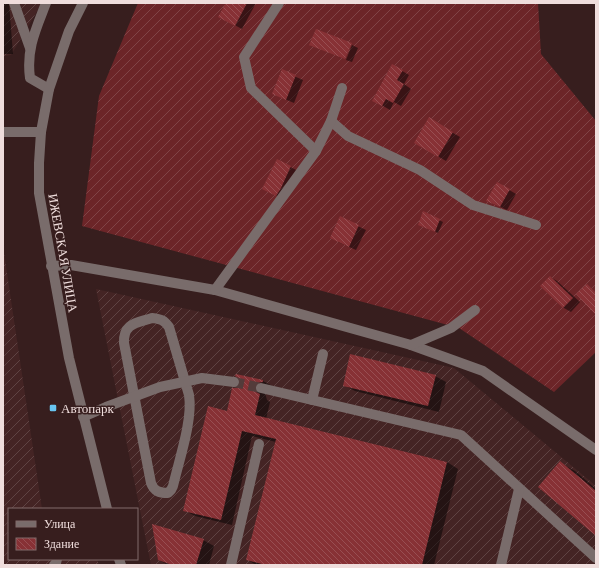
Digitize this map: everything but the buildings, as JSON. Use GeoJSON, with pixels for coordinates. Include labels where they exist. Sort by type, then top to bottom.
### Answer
{"type":"FeatureCollection","features":[{"type":"Feature","properties":{"kind":"street"},"geometry":{"type":"LineString","coordinates":[[14,3],[30,48]]}},
{"type":"Feature","properties":{"kind":"street"},"geometry":{"type":"LineString","coordinates":[[46,3],[30,48],[29,66],[30,78],[49,88]]}},
{"type":"Feature","properties":{"kind":"street","name":"ИЖЕВСКАЯ УЛИЦА"},"geometry":{"type":"LineString","coordinates":[[82,3],[69,31],[49,88],[41,132],[39,193],[51,266],[69,358],[107,508]]}},
{"type":"Feature","properties":{"kind":"street"},"geometry":{"type":"LineString","coordinates":[[280,3],[244,57],[251,88],[316,151]]}},
{"type":"Feature","properties":{"kind":"street"},"geometry":{"type":"LineString","coordinates":[[215,290],[316,151],[331,121],[342,88]]}},
{"type":"Feature","properties":{"kind":"street"},"geometry":{"type":"LineString","coordinates":[[331,121],[348,136],[420,170],[473,205],[536,225]]}},
{"type":"Feature","properties":{"kind":"street"},"geometry":{"type":"LineString","coordinates":[[3,132],[41,132]]}},
{"type":"Feature","properties":{"kind":"street"},"geometry":{"type":"LineString","coordinates":[[51,266],[72,266],[215,290],[411,345],[483,371],[596,450]]}},
{"type":"Feature","properties":{"kind":"street"},"geometry":{"type":"LineString","coordinates":[[411,345],[451,328],[475,310]]}},
{"type":"Feature","properties":{"kind":"street"},"geometry":{"type":"LineString","coordinates":[[152,318],[165,321],[169,327],[185,381],[191,405],[190,417],[172,490],[168,493],[158,492],[153,489],[151,483],[134,396],[124,343],[124,335],[127,328],[152,318]]}},
{"type":"Feature","properties":{"kind":"street"},"geometry":{"type":"LineString","coordinates":[[312,400],[323,354]]}},
{"type":"Feature","properties":{"kind":"street"},"geometry":{"type":"LineString","coordinates":[[83,417],[160,386],[202,378],[234,382]]}},
{"type":"Feature","properties":{"kind":"street"},"geometry":{"type":"LineString","coordinates":[[261,388],[461,435],[596,558]]}},
{"type":"Feature","properties":{"kind":"street"},"geometry":{"type":"LineString","coordinates":[[231,565],[259,444]]}},
{"type":"Feature","properties":{"kind":"street"},"geometry":{"type":"LineString","coordinates":[[501,565],[520,489]]}},
{"type":"Feature","properties":{"kind":"shaded area"},"geometry":{"type":"Polygon","coordinates":[[[3,3],[42,3],[11,55],[3,56],[3,3]]]}},
{"type":"Feature","properties":{"kind":"shaded area"},"geometry":{"type":"Polygon","coordinates":[[[138,3],[538,3],[541,54],[596,121],[596,352],[554,392],[459,328],[82,226],[99,96],[138,3]]]}},
{"type":"Feature","properties":{"kind":"shaded area"},"geometry":{"type":"Polygon","coordinates":[[[3,246],[42,508],[8,508],[8,560],[97,560],[99,565],[3,565],[3,246]]]}},
{"type":"Feature","properties":{"kind":"shaded area"},"geometry":{"type":"Polygon","coordinates":[[[96,289],[454,368],[596,486],[596,565],[151,565],[96,289]]]}},
{"type":"Feature","properties":{"kind":"tunnel"},"geometry":{"type":"LineString","coordinates":[[234,382],[261,388]]}},
{"type":"Feature","properties":{"kind":"place","name":"Автопарк"},"geometry":{"type":"Point","coordinates":[53,408]}}]}
